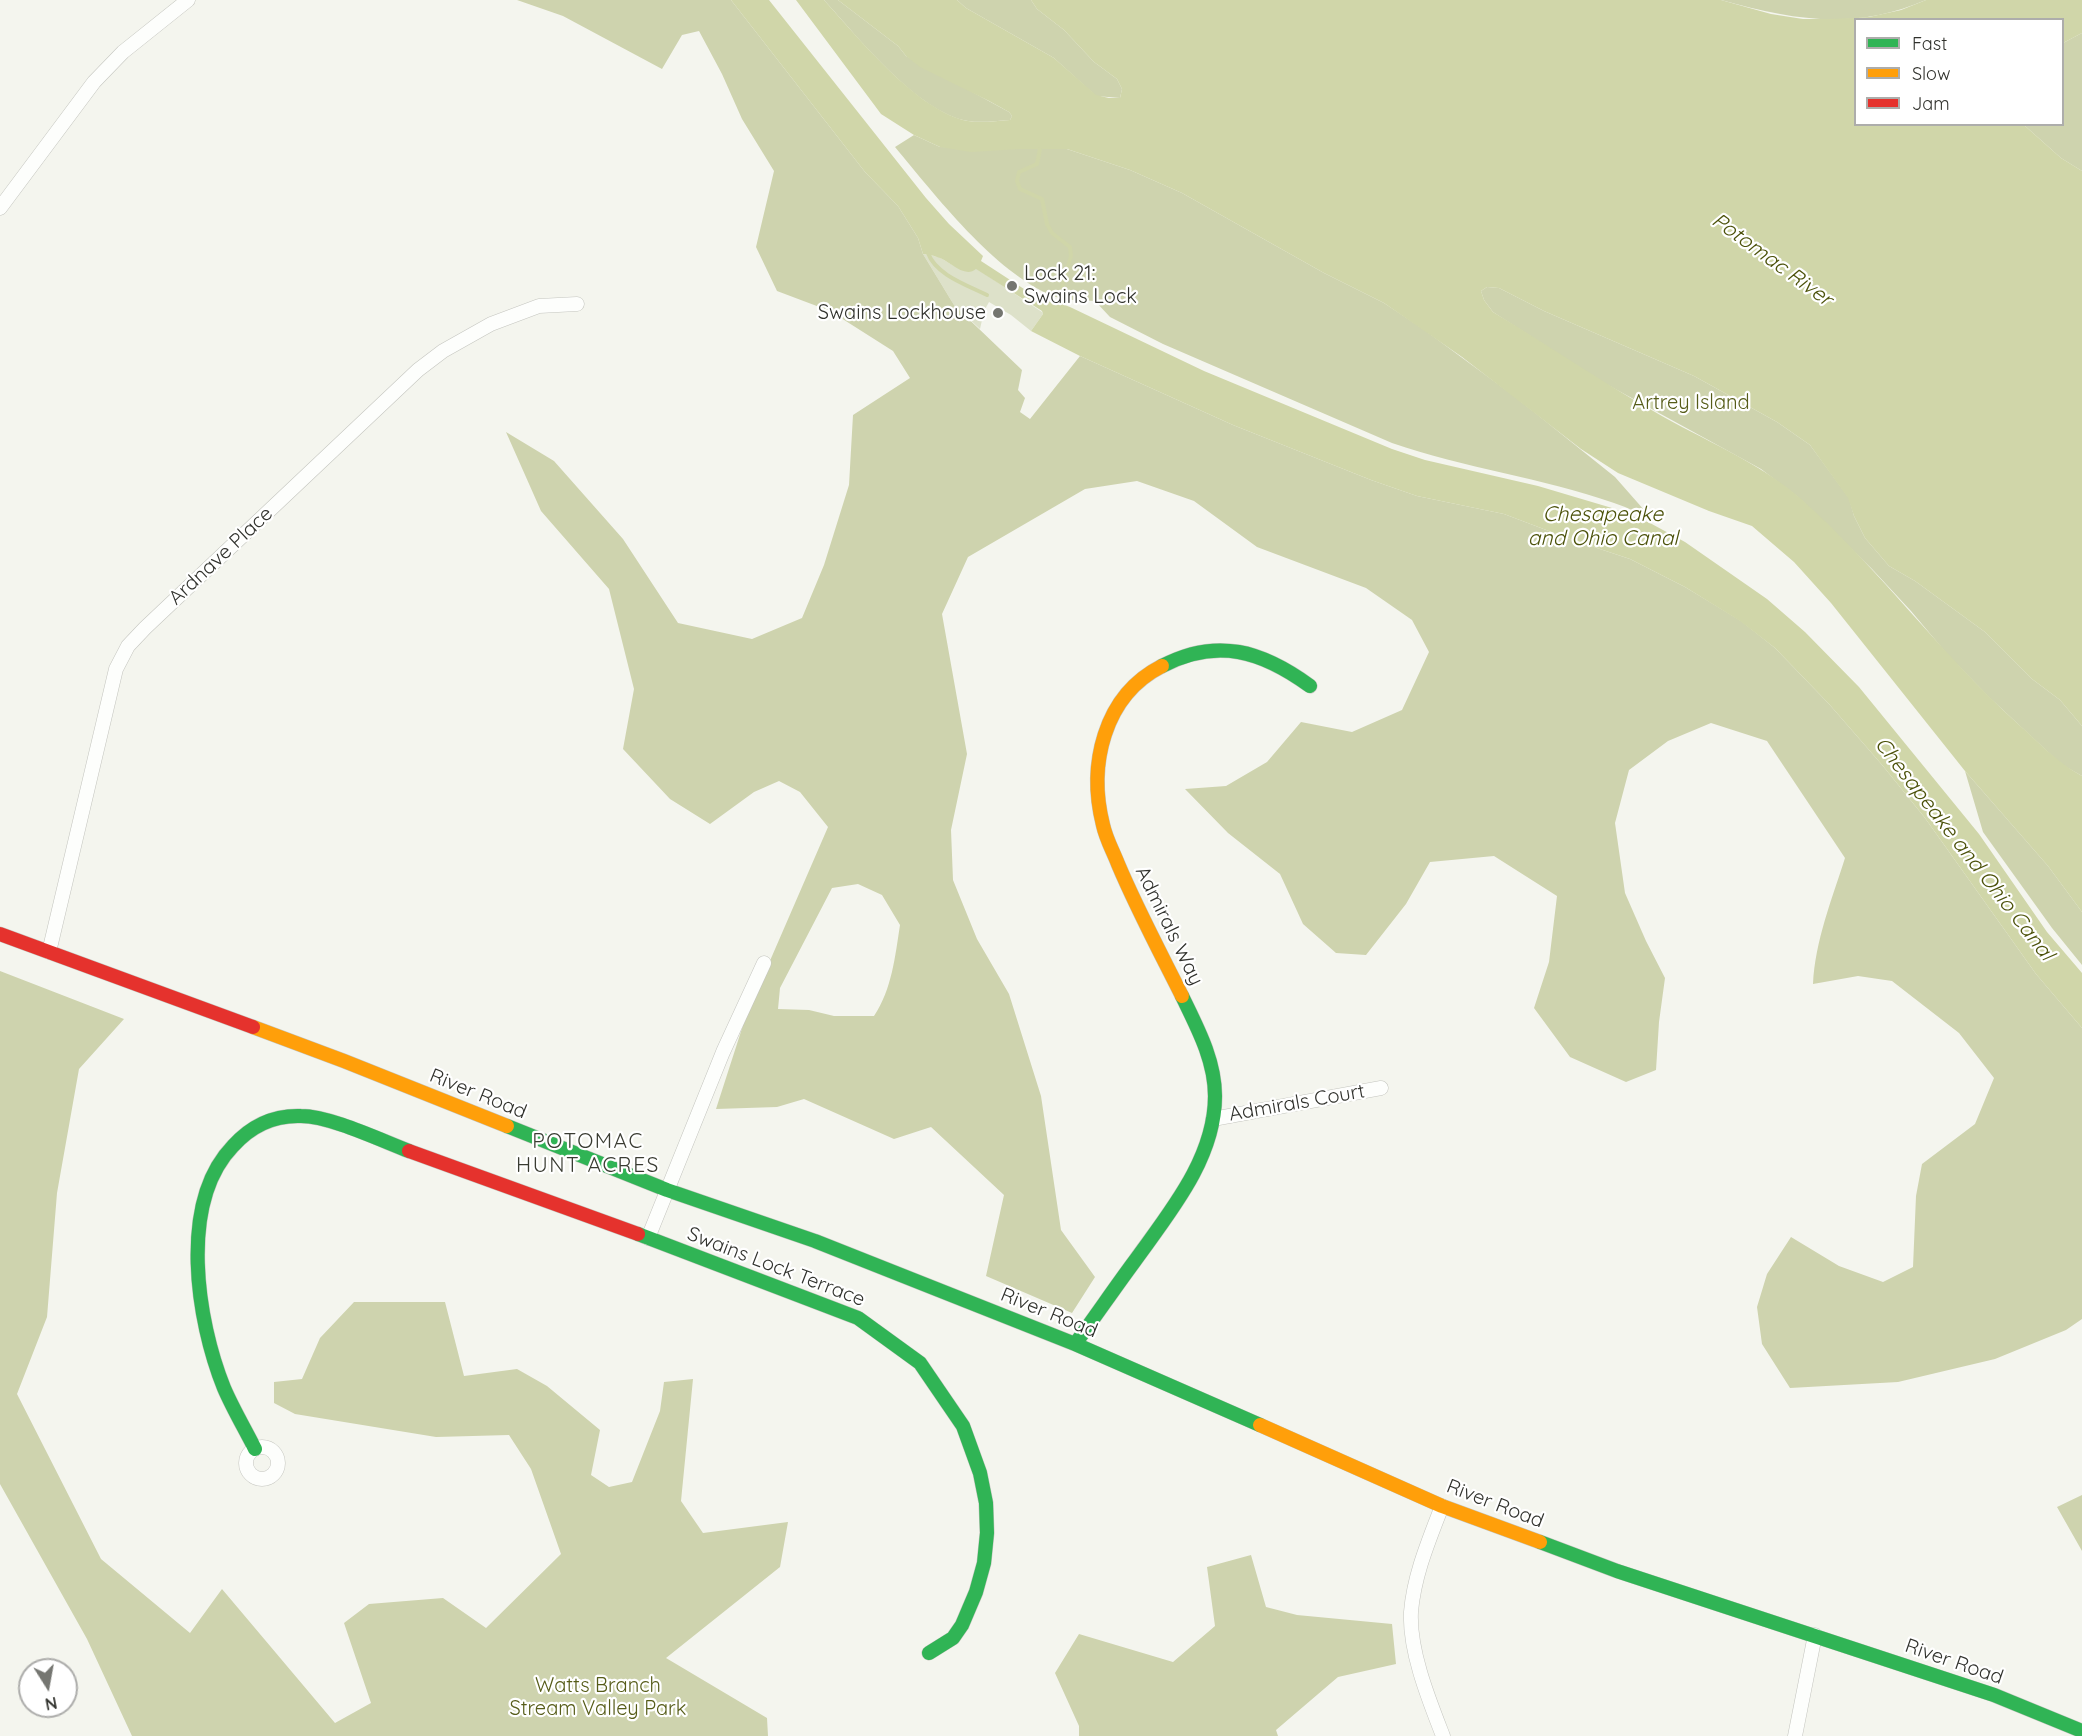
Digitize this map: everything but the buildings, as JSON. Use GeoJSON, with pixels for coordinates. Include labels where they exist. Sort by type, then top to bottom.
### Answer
{"type":"FeatureCollection","features":[{"type":"Feature","properties":{"kind":"street"},"geometry":{"type":"LineString","coordinates":[[0,208],[94,82],[123,52],[188,0]]}},
{"type":"Feature","properties":{"kind":"street","name":"Ardnave Place"},"geometry":{"type":"LineString","coordinates":[[49,952],[116,669],[128,646],[417,371],[443,351],[491,324],[539,306],[577,304]]}},
{"type":"Feature","properties":{"kind":"street","name":"Admirals Way"},"geometry":{"type":"LineString","coordinates":[[1075,1344],[1188,1185],[1205,1148],[1213,1119],[1215,1096],[1213,1072],[1202,1036],[1125,882],[1103,827],[1097,788],[1104,732],[1119,703],[1141,679],[1160,666],[1192,654],[1215,650],[1266,659],[1310,686]]}},
{"type":"Feature","properties":{"kind":"street","name":"River Road"},"geometry":{"type":"LineString","coordinates":[[0,934],[344,1061],[667,1190],[815,1241],[1075,1344],[1442,1506],[1617,1571],[1994,1695],[2082,1731]]}},
{"type":"Feature","properties":{"kind":"street"},"geometry":{"type":"LineString","coordinates":[[648,1238],[723,1052],[764,963]]}},
{"type":"Feature","properties":{"kind":"street","name":"Admirals Court"},"geometry":{"type":"LineString","coordinates":[[1213,1119],[1381,1088]]}},
{"type":"Feature","properties":{"kind":"street","name":"Swains Lock Terrace"},"geometry":{"type":"LineString","coordinates":[[255,1449],[222,1381],[210,1342],[200,1283],[199,1239],[202,1202],[208,1179],[219,1158],[231,1143],[252,1127],[292,1116],[306,1115],[320,1118],[648,1238],[858,1318],[920,1363],[963,1426],[980,1473],[986,1503],[987,1533],[984,1563],[976,1592],[962,1625],[953,1638],[929,1653]]}},
{"type":"Feature","properties":{"kind":"street"},"geometry":{"type":"LineString","coordinates":[[1442,1506],[1424,1551],[1411,1614],[1415,1648],[1424,1688],[1443,1736]]}},
{"type":"Feature","properties":{"kind":"street"},"geometry":{"type":"LineString","coordinates":[[1795,1736],[1815,1635]]}},
{"type":"Feature","properties":{"kind":"shaded area"},"geometry":{"type":"Polygon","coordinates":[[[923,254],[939,257],[954,266],[976,268],[1043,314],[1031,331],[1011,315],[989,302],[984,311],[980,329],[954,305],[923,254]]]}},
{"type":"Feature","properties":{"kind":"green space"},"geometry":{"type":"Polygon","coordinates":[[[517,0],[731,0],[865,172],[898,206],[918,238],[923,254],[954,305],[1022,370],[1018,390],[1025,398],[1020,412],[1030,419],[1080,356],[1233,425],[1371,480],[1417,496],[1504,514],[1630,559],[1685,587],[1741,621],[1775,648],[1829,704],[1883,766],[1925,818],[2036,974],[2082,1028],[2082,1319],[2066,1330],[1995,1359],[1898,1382],[1790,1388],[1762,1344],[1757,1307],[1767,1274],[1791,1237],[1839,1266],[1883,1282],[1913,1267],[1916,1196],[1922,1164],[1975,1124],[1994,1078],[1959,1033],[1892,981],[1858,976],[1813,984],[1821,936],[1845,858],[1767,741],[1711,723],[1668,741],[1629,770],[1615,823],[1625,893],[1665,978],[1656,1070],[1626,1082],[1570,1057],[1534,1008],[1549,962],[1557,896],[1494,856],[1430,862],[1406,904],[1366,955],[1336,953],[1303,924],[1280,874],[1228,833],[1185,789],[1226,786],[1267,762],[1301,722],[1352,732],[1402,710],[1429,652],[1412,620],[1366,588],[1257,547],[1194,501],[1137,481],[1085,489],[968,557],[942,614],[967,754],[951,830],[953,880],[977,939],[1009,994],[1041,1096],[1061,1230],[1095,1277],[1072,1313],[986,1276],[1004,1195],[931,1127],[894,1139],[804,1099],[777,1107],[716,1109],[746,1016],[828,827],[800,792],[779,781],[754,792],[710,824],[670,799],[623,749],[634,689],[609,589],[541,511],[506,432],[554,461],[623,539],[678,623],[752,639],[802,618],[824,565],[849,485],[853,415],[910,378],[893,351],[830,311],[777,291],[756,247],[774,171],[742,119],[699,31],[682,35],[662,69],[563,16],[517,0]],[[858,884],[832,888],[780,988],[778,1009],[809,1010],[834,1016],[874,1016],[889,984],[900,925],[882,895],[858,884]]]}},
{"type":"Feature","properties":{"kind":"green space"},"geometry":{"type":"Polygon","coordinates":[[[824,0],[838,0],[898,46],[906,56],[1009,112],[1012,116],[1010,120],[968,121],[949,115],[929,104],[890,71],[824,0]]]}},
{"type":"Feature","properties":{"kind":"green space"},"geometry":{"type":"Polygon","coordinates":[[[957,0],[1031,0],[1037,9],[1064,30],[1094,62],[1117,79],[1122,89],[1120,98],[1096,96],[1054,58],[966,8],[957,0]]]}},
{"type":"Feature","properties":{"kind":"green space"},"geometry":{"type":"Polygon","coordinates":[[[1721,0],[1926,0],[1899,10],[1848,19],[1799,17],[1721,0]]]}},
{"type":"Feature","properties":{"kind":"green space"},"geometry":{"type":"Polygon","coordinates":[[[2082,33],[2082,171],[2061,158],[2025,126],[2064,126],[2064,42],[2082,33]]]}},
{"type":"Feature","properties":{"kind":"green space"},"geometry":{"type":"Polygon","coordinates":[[[914,135],[940,147],[1067,149],[1130,170],[1182,193],[1324,273],[1384,303],[1423,329],[1514,396],[1615,477],[1652,519],[1587,494],[1392,443],[1163,344],[1110,317],[1095,301],[1058,298],[1031,285],[1009,269],[967,231],[895,147],[914,135]]]}},
{"type":"Feature","properties":{"kind":"green space","name":"Artrey Island"},"geometry":{"type":"Polygon","coordinates":[[[1487,287],[1499,288],[1544,311],[1694,376],[1777,422],[1810,445],[1849,498],[1854,516],[1865,538],[1889,566],[1915,581],[1985,632],[2032,679],[2060,700],[2082,726],[2082,776],[2061,764],[1989,697],[1948,655],[1872,569],[1798,497],[1761,469],[1597,379],[1493,312],[1484,300],[1481,291],[1487,287]]]}},
{"type":"Feature","properties":{"kind":"green space"},"geometry":{"type":"Polygon","coordinates":[[[1965,771],[2048,866],[2082,912],[2082,965],[2052,928],[1983,832],[1965,771]]]}},
{"type":"Feature","properties":{"kind":"green space","name":"Watts Branch Stream Valley Park"},"geometry":{"type":"Polygon","coordinates":[[[0,971],[124,1019],[79,1069],[57,1193],[47,1317],[17,1394],[101,1559],[190,1633],[222,1589],[335,1723],[371,1703],[344,1623],[369,1604],[443,1598],[486,1628],[561,1554],[531,1469],[509,1435],[436,1437],[295,1414],[274,1403],[274,1382],[302,1379],[320,1338],[354,1302],[445,1302],[464,1376],[517,1369],[547,1386],[600,1430],[591,1475],[609,1487],[632,1482],[660,1411],[664,1382],[693,1379],[681,1501],[703,1533],[788,1522],[780,1567],[666,1658],[767,1718],[768,1736],[132,1736],[87,1639],[0,1484],[0,971]]]}},
{"type":"Feature","properties":{"kind":"green space"},"geometry":{"type":"Polygon","coordinates":[[[2082,1495],[2082,1551],[2057,1507],[2082,1495]]]}},
{"type":"Feature","properties":{"kind":"green space"},"geometry":{"type":"Polygon","coordinates":[[[1251,1555],[1266,1607],[1297,1615],[1392,1624],[1396,1664],[1338,1677],[1276,1730],[1278,1736],[1079,1736],[1079,1726],[1055,1673],[1079,1634],[1173,1662],[1215,1626],[1207,1567],[1251,1555]]]}},
{"type":"Feature","properties":{"kind":"water","name":"Chesapeake and Ohio Canal"},"geometry":{"type":"Polygon","coordinates":[[[731,0],[769,0],[926,198],[949,224],[983,256],[981,261],[1047,304],[1051,300],[1070,307],[1204,371],[1392,449],[1425,460],[1538,486],[1612,508],[1650,523],[1685,542],[1767,599],[1805,632],[1859,687],[1979,834],[2047,932],[2082,973],[2082,1028],[2036,974],[1925,818],[1883,766],[1829,704],[1775,648],[1740,621],[1685,587],[1630,559],[1504,514],[1417,496],[1371,480],[1233,425],[1080,356],[1031,331],[1043,314],[1042,311],[976,269],[967,272],[942,259],[923,254],[918,238],[898,206],[865,172],[731,0]]]}},
{"type":"Feature","properties":{"kind":"water","name":"Potomac River"},"geometry":{"type":"Polygon","coordinates":[[[796,0],[824,0],[871,52],[909,88],[949,115],[978,122],[1010,120],[1012,116],[989,101],[920,67],[898,46],[838,0],[957,0],[966,8],[1054,58],[1096,95],[1120,98],[1122,89],[1117,79],[1094,62],[1064,30],[1037,9],[1031,0],[1721,0],[1771,14],[1803,19],[1831,19],[1869,17],[1901,10],[1926,0],[2082,0],[2082,33],[2064,42],[2064,18],[1854,18],[1854,126],[2025,126],[2061,158],[2082,171],[2082,726],[2060,700],[2032,679],[1985,632],[1915,581],[1889,566],[1865,538],[1848,498],[1810,445],[1777,422],[1694,376],[1544,311],[1499,288],[1487,287],[1481,291],[1484,300],[1493,312],[1635,400],[1766,472],[1783,484],[1855,551],[1988,695],[2055,758],[2082,776],[2082,912],[2048,866],[1965,771],[1831,603],[1794,562],[1752,526],[1709,511],[1618,473],[1581,449],[1462,357],[1384,303],[1324,273],[1182,193],[1130,170],[1067,149],[971,152],[940,147],[914,135],[881,114],[796,0]]]}},
{"type":"Feature","properties":{"kind":"waterway"},"geometry":{"type":"LineString","coordinates":[[1040,149],[1037,164],[1019,172],[1017,181],[1020,189],[1042,199],[1047,224],[1052,233],[1070,247],[1071,256],[1062,287]]}},
{"type":"Feature","properties":{"kind":"waterway"},"geometry":{"type":"LineString","coordinates":[[928,253],[932,261],[945,273],[987,295]]}},
{"type":"Feature","properties":{"kind":"traffic: fast"},"geometry":{"type":"LineString","coordinates":[[1162,666],[1182,657],[1202,652],[1220,650],[1239,652],[1274,664],[1310,686]]}},
{"type":"Feature","properties":{"kind":"traffic: fast"},"geometry":{"type":"LineString","coordinates":[[1075,1344],[1175,1205],[1199,1163],[1207,1142],[1213,1119],[1215,1096],[1212,1070],[1204,1044],[1182,996]]}},
{"type":"Feature","properties":{"kind":"traffic: fast"},"geometry":{"type":"LineString","coordinates":[[255,1449],[224,1388],[214,1361],[200,1297],[199,1230],[205,1198],[216,1170],[233,1146],[255,1127],[291,1116],[326,1120],[409,1151]]}},
{"type":"Feature","properties":{"kind":"traffic: fast"},"geometry":{"type":"LineString","coordinates":[[507,1126],[667,1190],[815,1241],[1075,1344],[1260,1425]]}},
{"type":"Feature","properties":{"kind":"traffic: fast"},"geometry":{"type":"LineString","coordinates":[[638,1234],[858,1318],[920,1363],[963,1426],[980,1473],[986,1503],[987,1533],[984,1563],[976,1592],[962,1625],[953,1638],[929,1653]]}},
{"type":"Feature","properties":{"kind":"traffic: fast"},"geometry":{"type":"LineString","coordinates":[[1540,1542],[1617,1571],[1994,1695],[2082,1731]]}},
{"type":"Feature","properties":{"kind":"traffic: slow"},"geometry":{"type":"LineString","coordinates":[[1162,666],[1142,679],[1126,695],[1113,714],[1100,757],[1099,802],[1104,830],[1125,881],[1182,996]]}},
{"type":"Feature","properties":{"kind":"traffic: slow"},"geometry":{"type":"LineString","coordinates":[[253,1027],[507,1126]]}},
{"type":"Feature","properties":{"kind":"traffic: slow"},"geometry":{"type":"LineString","coordinates":[[1260,1425],[1442,1506],[1540,1542]]}},
{"type":"Feature","properties":{"kind":"traffic: jam"},"geometry":{"type":"LineString","coordinates":[[0,934],[253,1027]]}},
{"type":"Feature","properties":{"kind":"traffic: jam"},"geometry":{"type":"LineString","coordinates":[[409,1151],[638,1234]]}},
{"type":"Feature","properties":{"kind":"place","name":"Lock 21: Swains Lock"},"geometry":{"type":"Point","coordinates":[1012,286]}},
{"type":"Feature","properties":{"kind":"place","name":"Swains Lockhouse"},"geometry":{"type":"Point","coordinates":[998,313]}},
{"type":"Feature","properties":{"kind":"district","name":"POTOMAC HUNT ACRES"},"geometry":{"type":"Point","coordinates":[588,1154]}}]}
